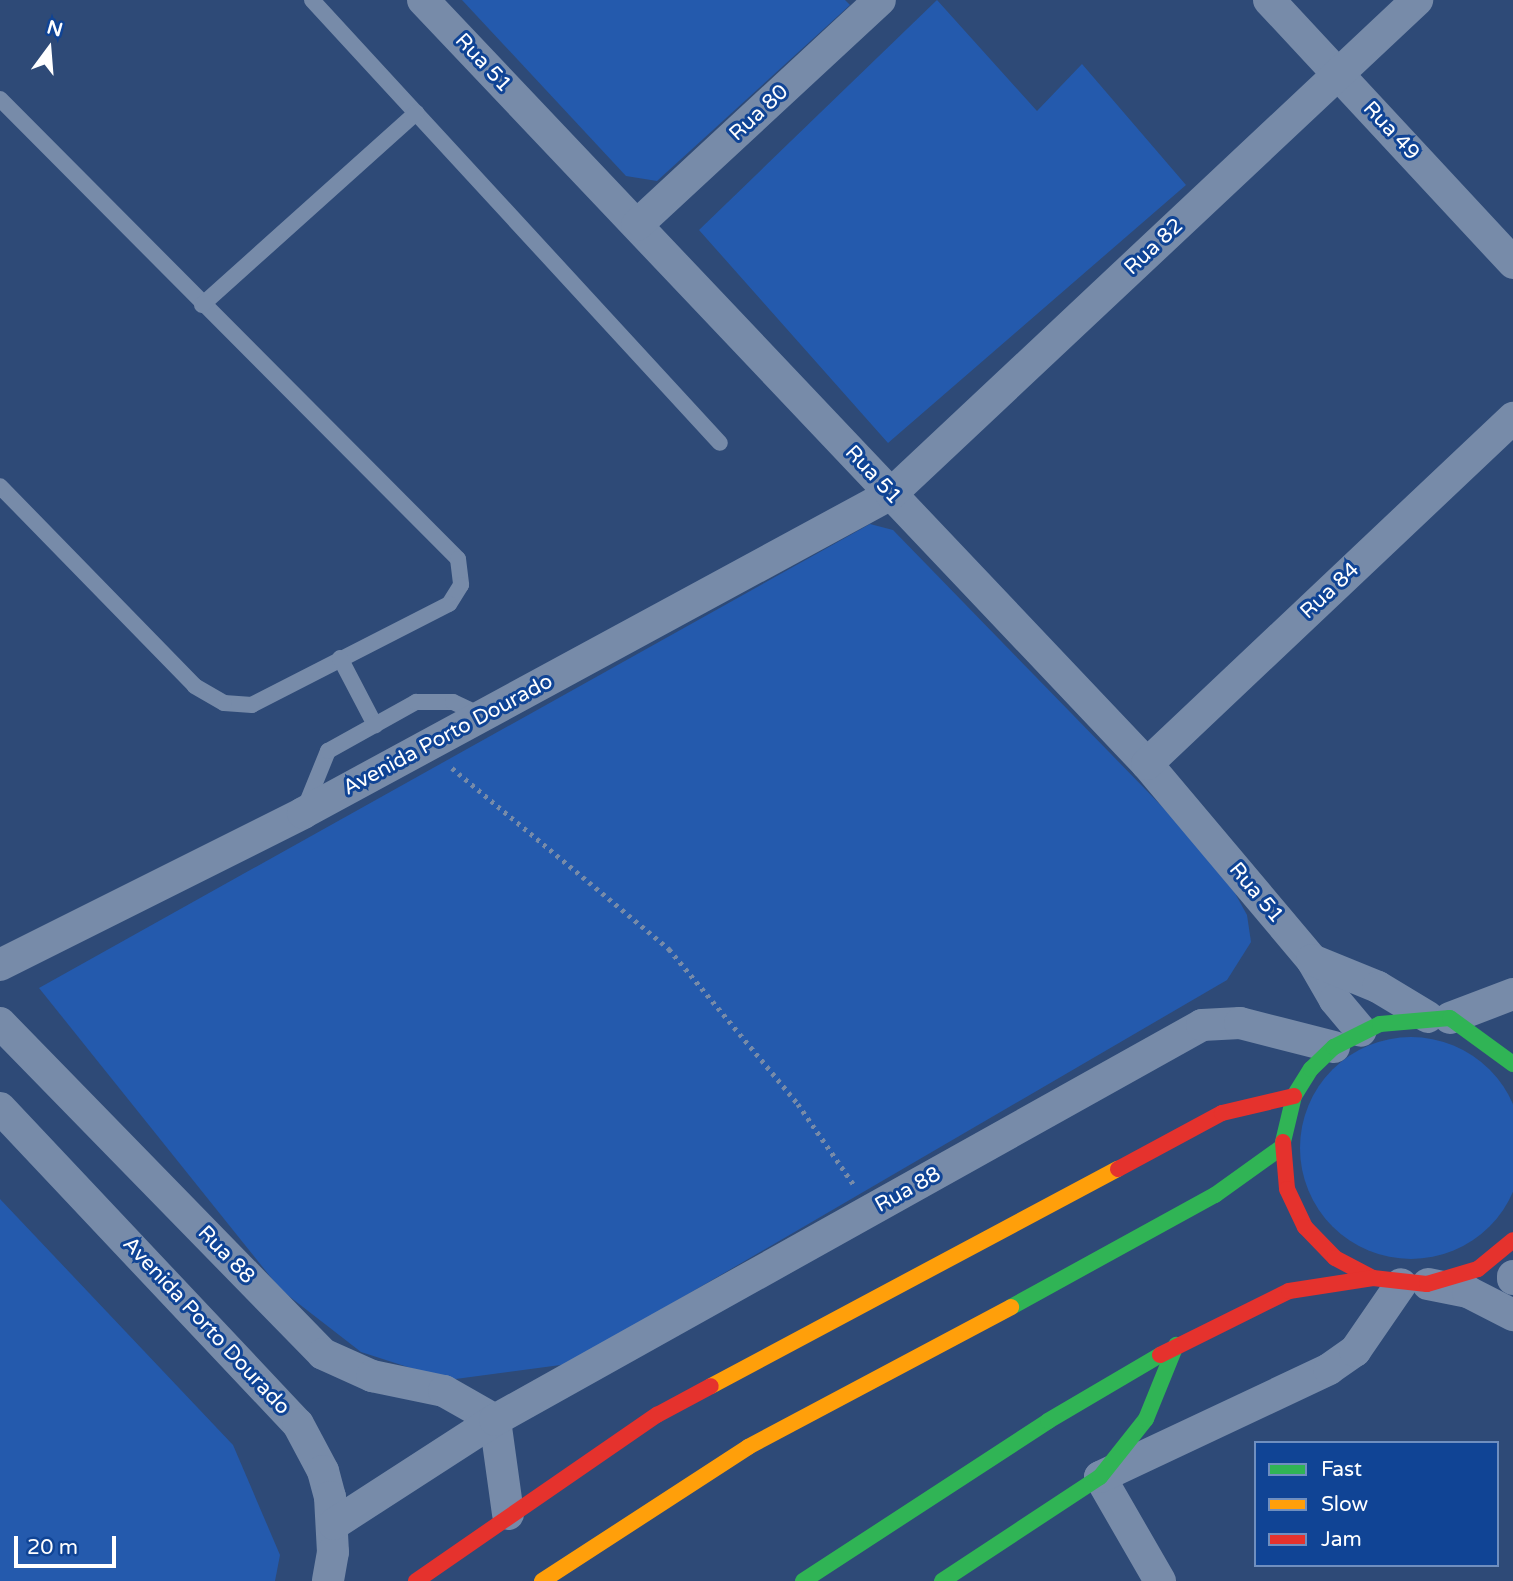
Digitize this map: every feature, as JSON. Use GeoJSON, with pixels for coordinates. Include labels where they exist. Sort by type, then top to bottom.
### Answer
{"type":"FeatureCollection","features":[{"type":"Feature","properties":{"kind":"main road"},"geometry":{"type":"LineString","coordinates":[[1400,1282],[1335,1258],[1306,1227],[1287,1189],[1282,1147],[1294,1096],[1311,1069],[1334,1047],[1361,1031],[1439,1018],[1485,1040],[1513,1064]]}},
{"type":"Feature","properties":{"kind":"main road"},"geometry":{"type":"LineString","coordinates":[[1485,1040],[1504,1035]]}},
{"type":"Feature","properties":{"kind":"main road"},"geometry":{"type":"LineString","coordinates":[[416,1581],[508,1514],[657,1415],[1211,1118],[1294,1096]]}},
{"type":"Feature","properties":{"kind":"main road"},"geometry":{"type":"LineString","coordinates":[[542,1581],[748,1447],[1156,1229],[1215,1195],[1282,1147]]}},
{"type":"Feature","properties":{"kind":"main road"},"geometry":{"type":"LineString","coordinates":[[803,1581],[1048,1421],[1176,1345],[1289,1291],[1400,1282],[1478,1269],[1513,1240]]}},
{"type":"Feature","properties":{"kind":"main road"},"geometry":{"type":"LineString","coordinates":[[942,1581],[1100,1477],[1146,1419],[1176,1345]]}},
{"type":"Feature","properties":{"kind":"street","name":"Rua 51"},"geometry":{"type":"LineString","coordinates":[[423,0],[1147,764],[1312,960],[1335,1000],[1361,1031]]}},
{"type":"Feature","properties":{"kind":"street","name":"Rua 80"},"geometry":{"type":"LineString","coordinates":[[637,225],[880,0]]}},
{"type":"Feature","properties":{"kind":"street","name":"Rua 49"},"geometry":{"type":"LineString","coordinates":[[1269,0],[1513,263]]}},
{"type":"Feature","properties":{"kind":"street","name":"Rua 82"},"geometry":{"type":"LineString","coordinates":[[891,494],[1417,0]]}},
{"type":"Feature","properties":{"kind":"street","name":"Rua 84"},"geometry":{"type":"LineString","coordinates":[[1147,764],[1513,418]]}},
{"type":"Feature","properties":{"kind":"street","name":"Avenida Porto Dourado"},"geometry":{"type":"LineString","coordinates":[[0,965],[303,813],[891,494]]}},
{"type":"Feature","properties":{"kind":"street","name":"Rua 51"},"geometry":{"type":"LineString","coordinates":[[1312,960],[1378,987],[1439,1018]]}},
{"type":"Feature","properties":{"kind":"street"},"geometry":{"type":"LineString","coordinates":[[1439,1018],[1513,994]]}},
{"type":"Feature","properties":{"kind":"street","name":"Rua 88"},"geometry":{"type":"LineString","coordinates":[[0,1023],[323,1354],[372,1376],[444,1391],[495,1420]]}},
{"type":"Feature","properties":{"kind":"street","name":"Rua 88"},"geometry":{"type":"LineString","coordinates":[[334,1524],[495,1420],[1202,1025],[1240,1023],[1334,1047]]}},
{"type":"Feature","properties":{"kind":"street","name":"Avenida Porto Dourado"},"geometry":{"type":"LineString","coordinates":[[0,1108],[298,1424],[323,1471],[334,1524],[328,1581]]}},
{"type":"Feature","properties":{"kind":"street"},"geometry":{"type":"LineString","coordinates":[[1160,1581],[1100,1477],[1329,1370],[1355,1351],[1400,1282],[1468,1292],[1513,1315]]}},
{"type":"Feature","properties":{"kind":"street"},"geometry":{"type":"LineString","coordinates":[[495,1420],[508,1514]]}},
{"type":"Feature","properties":{"kind":"lane"},"geometry":{"type":"LineString","coordinates":[[312,0],[720,443]]}},
{"type":"Feature","properties":{"kind":"lane"},"geometry":{"type":"LineString","coordinates":[[0,99],[202,305],[458,559],[461,585],[449,604],[340,657],[252,705],[224,703],[195,686],[0,486]]}},
{"type":"Feature","properties":{"kind":"lane"},"geometry":{"type":"LineString","coordinates":[[202,305],[416,113]]}},
{"type":"Feature","properties":{"kind":"lane"},"geometry":{"type":"LineString","coordinates":[[340,657],[374,725]]}},
{"type":"Feature","properties":{"kind":"lane"},"geometry":{"type":"LineString","coordinates":[[303,813],[328,751],[416,702],[435,699],[483,716]]}},
{"type":"Feature","properties":{"kind":"path"},"geometry":{"type":"LineString","coordinates":[[428,746],[524,831],[669,949],[798,1104],[872,1210]]}},
{"type":"Feature","properties":{"kind":"shaded area"},"geometry":{"type":"Polygon","coordinates":[[[462,0],[845,0],[850,5],[657,181],[626,176],[462,0]]]}},
{"type":"Feature","properties":{"kind":"shaded area"},"geometry":{"type":"Polygon","coordinates":[[[937,0],[1037,111],[1082,64],[1186,185],[888,443],[699,230],[937,0]]]}},
{"type":"Feature","properties":{"kind":"shaded area"},"geometry":{"type":"Polygon","coordinates":[[[870,524],[893,530],[1220,866],[1247,915],[1251,942],[1227,980],[568,1364],[448,1380],[361,1352],[281,1290],[39,988],[870,524]]]}},
{"type":"Feature","properties":{"kind":"shaded area"},"geometry":{"type":"Polygon","coordinates":[[[1411,1037],[1443,1042],[1463,1050],[1481,1062],[1503,1086],[1513,1106],[1514,1188],[1497,1218],[1481,1234],[1463,1246],[1433,1257],[1411,1259],[1379,1254],[1359,1246],[1341,1234],[1325,1218],[1313,1200],[1302,1170],[1300,1148],[1305,1116],[1313,1096],[1325,1078],[1341,1062],[1359,1050],[1389,1039],[1411,1037]]]}},
{"type":"Feature","properties":{"kind":"shaded area"},"geometry":{"type":"Polygon","coordinates":[[[0,1199],[233,1445],[280,1555],[275,1581],[0,1581],[0,1199]]]}},
{"type":"Feature","properties":{"kind":"traffic: fast"},"geometry":{"type":"LineString","coordinates":[[1283,1142],[1294,1096],[1311,1069],[1334,1047],[1380,1024],[1450,1018],[1513,1064]]}},
{"type":"Feature","properties":{"kind":"traffic: fast"},"geometry":{"type":"LineString","coordinates":[[1011,1307],[1215,1195],[1282,1147]]}},
{"type":"Feature","properties":{"kind":"traffic: fast"},"geometry":{"type":"LineString","coordinates":[[942,1581],[1100,1477],[1146,1419],[1176,1345]]}},
{"type":"Feature","properties":{"kind":"traffic: fast"},"geometry":{"type":"LineString","coordinates":[[803,1581],[1048,1421],[1160,1355]]}},
{"type":"Feature","properties":{"kind":"traffic: slow"},"geometry":{"type":"LineString","coordinates":[[711,1386],[1118,1169]]}},
{"type":"Feature","properties":{"kind":"traffic: slow"},"geometry":{"type":"LineString","coordinates":[[542,1581],[748,1447],[1011,1307]]}},
{"type":"Feature","properties":{"kind":"traffic: jam"},"geometry":{"type":"LineString","coordinates":[[1118,1169],[1222,1113],[1294,1096]]}},
{"type":"Feature","properties":{"kind":"traffic: jam"},"geometry":{"type":"LineString","coordinates":[[1283,1142],[1287,1189],[1305,1227],[1335,1258],[1373,1278],[1427,1284],[1478,1269],[1513,1240]]}},
{"type":"Feature","properties":{"kind":"traffic: jam"},"geometry":{"type":"LineString","coordinates":[[1160,1355],[1289,1291],[1373,1278]]}},
{"type":"Feature","properties":{"kind":"traffic: jam"},"geometry":{"type":"LineString","coordinates":[[416,1581],[657,1415],[711,1386]]}}]}
